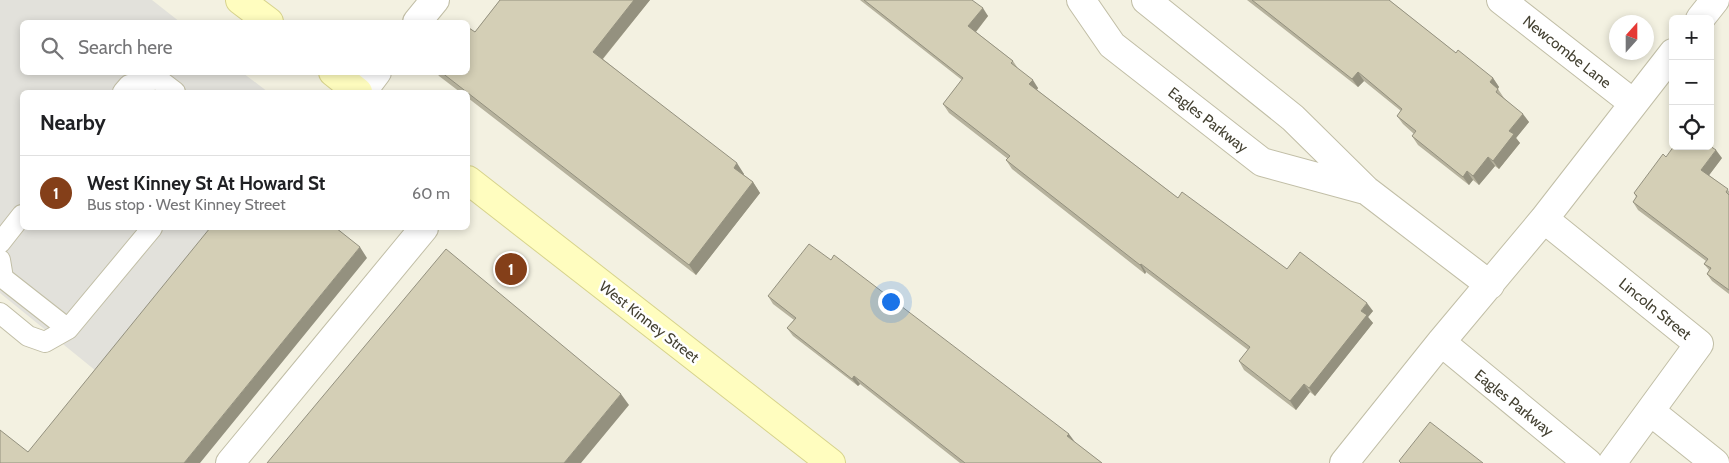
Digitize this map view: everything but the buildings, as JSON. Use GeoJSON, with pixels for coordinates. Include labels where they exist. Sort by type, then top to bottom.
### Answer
{"type":"FeatureCollection","features":[{"type":"Feature","properties":{"kind":"street"},"geometry":{"type":"LineString","coordinates":[[240,0],[266,20]]}},
{"type":"Feature","properties":{"kind":"street"},"geometry":{"type":"LineString","coordinates":[[419,20],[435,0]]}},
{"type":"Feature","properties":{"kind":"street","name":"Eagles Parkway"},"geometry":{"type":"LineString","coordinates":[[1081,0],[1112,45],[1262,162],[1366,190]]}},
{"type":"Feature","properties":{"kind":"street","name":"Eagles Parkway"},"geometry":{"type":"LineString","coordinates":[[1146,0],[1293,118],[1366,190],[1490,285]]}},
{"type":"Feature","properties":{"kind":"street","name":"Newcombe Lane"},"geometry":{"type":"LineString","coordinates":[[1502,0],[1633,104]]}},
{"type":"Feature","properties":{"kind":"street"},"geometry":{"type":"LineString","coordinates":[[1703,15],[1715,0]]}},
{"type":"Feature","properties":{"kind":"street"},"geometry":{"type":"LineString","coordinates":[[1344,463],[1441,342],[1544,219],[1669,58]]}},
{"type":"Feature","properties":{"kind":"street"},"geometry":{"type":"LineString","coordinates":[[337,75],[357,90]]}},
{"type":"Feature","properties":{"kind":"street"},"geometry":{"type":"LineString","coordinates":[[362,90],[374,75]]}},
{"type":"Feature","properties":{"kind":"street","name":"West Kinney Street"},"geometry":{"type":"LineString","coordinates":[[470,182],[831,463]]}},
{"type":"Feature","properties":{"kind":"street","name":"Lincoln Street"},"geometry":{"type":"LineString","coordinates":[[1544,219],[1698,344],[1612,463]]}},
{"type":"Feature","properties":{"kind":"street"},"geometry":{"type":"LineString","coordinates":[[230,463],[422,230]]}},
{"type":"Feature","properties":{"kind":"street","name":"Eagles Parkway"},"geometry":{"type":"LineString","coordinates":[[1441,342],[1588,463]]}},
{"type":"Feature","properties":{"kind":"street"},"geometry":{"type":"LineString","coordinates":[[1650,412],[1715,463]]}},
{"type":"Feature","properties":{"kind":"lane"},"geometry":{"type":"LineString","coordinates":[[125,90],[129,85],[158,79],[172,90]]}},
{"type":"Feature","properties":{"kind":"lane"},"geometry":{"type":"LineString","coordinates":[[0,243],[20,218]]}},
{"type":"Feature","properties":{"kind":"lane"},"geometry":{"type":"LineString","coordinates":[[0,313],[28,336],[45,342],[68,329],[150,230]]}},
{"type":"Feature","properties":{"kind":"lane"},"geometry":{"type":"LineString","coordinates":[[0,260],[3,278],[68,329]]}},
{"type":"Feature","properties":{"kind":"shaded area"},"geometry":{"type":"Polygon","coordinates":[[[0,0],[152,0],[177,20],[20,20],[20,75],[246,75],[265,90],[20,90],[20,230],[219,230],[101,375],[0,293],[0,0]]]}},
{"type":"Feature","properties":{"kind":"place","name":"West Kinney St At Howard St"},"geometry":{"type":"Point","coordinates":[511,269]}}]}
